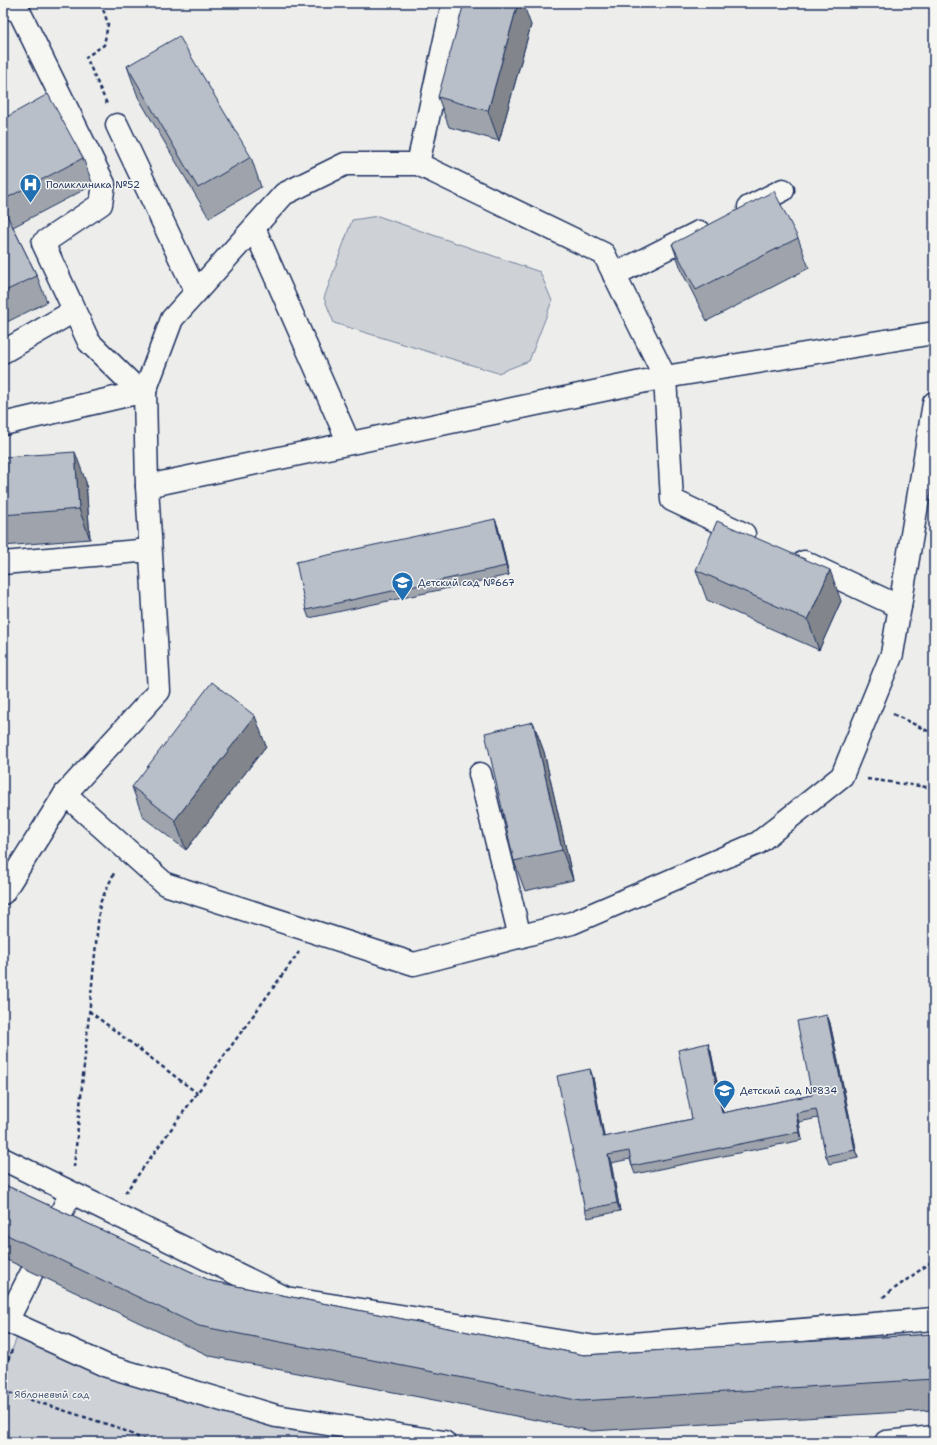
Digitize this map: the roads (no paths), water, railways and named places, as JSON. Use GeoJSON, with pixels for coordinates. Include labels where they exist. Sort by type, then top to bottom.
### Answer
{"type":"FeatureCollection","features":[{"type":"Feature","properties":{"kind":"lane"},"geometry":{"type":"LineString","coordinates":[[418,164],[453,3]]}},
{"type":"Feature","properties":{"kind":"lane"},"geometry":{"type":"LineString","coordinates":[[3,6],[19,11],[104,184],[102,204],[43,243],[89,342],[142,391]]}},
{"type":"Feature","properties":{"kind":"lane"},"geometry":{"type":"LineString","coordinates":[[117,124],[196,292]]}},
{"type":"Feature","properties":{"kind":"lane"},"geometry":{"type":"LineString","coordinates":[[3,893],[65,794],[159,691],[146,486],[142,391],[172,319],[284,194],[345,164],[418,164],[604,254],[665,377],[672,500],[764,544]]}},
{"type":"Feature","properties":{"kind":"lane"},"geometry":{"type":"LineString","coordinates":[[614,274],[783,190]]}},
{"type":"Feature","properties":{"kind":"lane"},"geometry":{"type":"LineString","coordinates":[[254,228],[349,443]]}},
{"type":"Feature","properties":{"kind":"lane"},"geometry":{"type":"LineString","coordinates":[[3,352],[74,311]]}},
{"type":"Feature","properties":{"kind":"lane"},"geometry":{"type":"LineString","coordinates":[[146,486],[665,377],[934,333]]}},
{"type":"Feature","properties":{"kind":"lane"},"geometry":{"type":"LineString","coordinates":[[3,424],[142,391]]}},
{"type":"Feature","properties":{"kind":"lane"},"geometry":{"type":"LineString","coordinates":[[65,794],[165,884],[414,964],[572,923],[758,843],[842,776],[892,654],[934,403]]}},
{"type":"Feature","properties":{"kind":"lane"},"geometry":{"type":"LineString","coordinates":[[3,563],[150,550]]}},
{"type":"Feature","properties":{"kind":"lane"},"geometry":{"type":"LineString","coordinates":[[786,554],[900,607]]}},
{"type":"Feature","properties":{"kind":"lane"},"geometry":{"type":"LineString","coordinates":[[480,774],[520,937]]}},
{"type":"Feature","properties":{"kind":"lane"},"geometry":{"type":"LineString","coordinates":[[3,1159],[286,1298],[596,1347],[934,1319]]}},
{"type":"Feature","properties":{"kind":"lane"},"geometry":{"type":"LineString","coordinates":[[52,1232],[71,1193]]}},
{"type":"Feature","properties":{"kind":"lane"},"geometry":{"type":"LineString","coordinates":[[32,1272],[5,1320],[107,1366],[276,1416],[444,1442]]}},
{"type":"Feature","properties":{"kind":"lane"},"geometry":{"type":"LineString","coordinates":[[886,1442],[934,1437]]}},
{"type":"Feature","properties":{"kind":"place","name":"Поликлиника №52"},"geometry":{"type":"Point","coordinates":[30,204]}},
{"type":"Feature","properties":{"kind":"place","name":"Детский сад №667"},"geometry":{"type":"Point","coordinates":[402,602]}},
{"type":"Feature","properties":{"kind":"place","name":"Детский сад №834"},"geometry":{"type":"Point","coordinates":[724,1110]}},
{"type":"Feature","properties":{"kind":"park label","name":"Яблоневый сад"},"geometry":{"type":"Point","coordinates":[52,1394]}}]}
